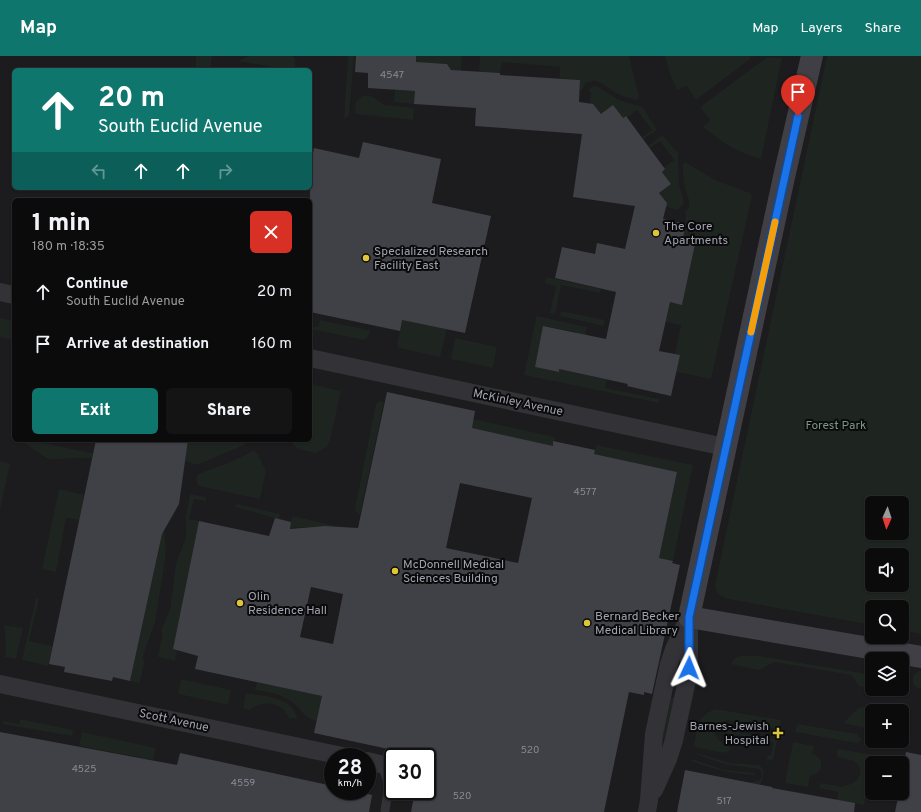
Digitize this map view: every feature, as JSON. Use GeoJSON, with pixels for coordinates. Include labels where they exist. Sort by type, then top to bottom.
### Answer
{"type":"FeatureCollection","features":[{"type":"Feature","properties":{"kind":"street"},"geometry":{"type":"LineString","coordinates":[[648,806],[668,759],[674,740],[689,671],[689,617],[725,447],[812,56]]}},
{"type":"Feature","properties":{"kind":"street"},"geometry":{"type":"LineString","coordinates":[[0,292],[12,295]]}},
{"type":"Feature","properties":{"kind":"street","name":"McKinley Avenue"},"geometry":{"type":"LineString","coordinates":[[312,358],[725,447]]}},
{"type":"Feature","properties":{"kind":"street"},"geometry":{"type":"LineString","coordinates":[[689,617],[921,657]]}},
{"type":"Feature","properties":{"kind":"street","name":"Scott Avenue"},"geometry":{"type":"LineString","coordinates":[[0,684],[324,752]]}},
{"type":"Feature","properties":{"kind":"lane"},"geometry":{"type":"LineString","coordinates":[[376,764],[386,772],[388,785],[385,810]]}},
{"type":"Feature","properties":{"kind":"shaded area"},"geometry":{"type":"Polygon","coordinates":[[[0,56],[921,56],[921,812],[0,812],[0,56]]]}},
{"type":"Feature","properties":{"kind":"green space"},"geometry":{"type":"Polygon","coordinates":[[[196,56],[212,56],[210,68],[196,68],[196,56]]]}},
{"type":"Feature","properties":{"kind":"green space"},"geometry":{"type":"Polygon","coordinates":[[[249,56],[292,56],[295,58],[295,67],[279,68],[237,61],[249,56]]]}},
{"type":"Feature","properties":{"kind":"green space"},"geometry":{"type":"Polygon","coordinates":[[[348,56],[354,56],[349,116],[344,119],[348,56]]]}},
{"type":"Feature","properties":{"kind":"green space"},"geometry":{"type":"Polygon","coordinates":[[[416,56],[462,56],[461,71],[451,70],[447,64],[433,63],[414,104],[394,102],[395,90],[414,91],[416,56]]]}},
{"type":"Feature","properties":{"kind":"green space"},"geometry":{"type":"Polygon","coordinates":[[[480,56],[629,56],[639,97],[637,100],[626,97],[596,81],[586,83],[582,90],[580,90],[580,80],[560,78],[560,67],[502,62],[500,73],[479,72],[480,56]]]}},
{"type":"Feature","properties":{"kind":"green space"},"geometry":{"type":"Polygon","coordinates":[[[665,56],[751,56],[750,59],[696,100],[687,86],[677,90],[670,75],[665,56]]]}},
{"type":"Feature","properties":{"kind":"green space","name":"Forest Park"},"geometry":{"type":"Polygon","coordinates":[[[827,56],[921,56],[921,634],[909,631],[909,600],[865,600],[865,624],[728,599],[719,595],[715,585],[827,56]]]}},
{"type":"Feature","properties":{"kind":"green space"},"geometry":{"type":"Polygon","coordinates":[[[767,57],[782,58],[761,159],[745,154],[730,146],[703,127],[710,120],[700,107],[767,57]]]}},
{"type":"Feature","properties":{"kind":"green space"},"geometry":{"type":"Polygon","coordinates":[[[592,86],[598,87],[619,100],[643,107],[657,130],[643,139],[642,137],[652,130],[637,110],[627,118],[626,116],[623,118],[601,114],[590,104],[591,92],[588,91],[592,86]]]}},
{"type":"Feature","properties":{"kind":"green space"},"geometry":{"type":"Polygon","coordinates":[[[364,95],[373,97],[384,105],[414,108],[413,120],[355,114],[356,102],[364,95]]]}},
{"type":"Feature","properties":{"kind":"green space"},"geometry":{"type":"Polygon","coordinates":[[[662,135],[678,153],[679,184],[683,204],[678,210],[666,207],[659,193],[671,184],[662,172],[665,169],[664,167],[674,160],[660,141],[650,148],[648,146],[662,135]]]}},
{"type":"Feature","properties":{"kind":"green space"},"geometry":{"type":"Polygon","coordinates":[[[685,162],[715,180],[750,193],[752,196],[711,379],[676,372],[675,354],[681,325],[665,322],[670,302],[682,304],[694,244],[682,242],[686,220],[685,212],[689,206],[683,179],[683,164],[685,162]]]}},
{"type":"Feature","properties":{"kind":"green space"},"geometry":{"type":"Polygon","coordinates":[[[546,277],[601,289],[600,293],[561,285],[555,315],[550,313],[556,286],[545,283],[546,277]]]}},
{"type":"Feature","properties":{"kind":"green space"},"geometry":{"type":"Polygon","coordinates":[[[561,311],[605,320],[603,326],[560,316],[561,311]]]}},
{"type":"Feature","properties":{"kind":"green space"},"geometry":{"type":"Polygon","coordinates":[[[537,316],[587,327],[585,336],[576,334],[576,332],[544,326],[535,367],[558,372],[559,369],[607,380],[605,388],[660,399],[659,403],[524,375],[537,316]]]}},
{"type":"Feature","properties":{"kind":"green space"},"geometry":{"type":"Polygon","coordinates":[[[0,318],[12,321],[12,340],[0,337],[0,318]]]}},
{"type":"Feature","properties":{"kind":"green space"},"geometry":{"type":"Polygon","coordinates":[[[320,320],[371,331],[364,340],[312,329],[312,326],[318,327],[320,320]]]}},
{"type":"Feature","properties":{"kind":"green space"},"geometry":{"type":"Polygon","coordinates":[[[402,320],[447,329],[440,357],[399,348],[397,344],[402,320]]]}},
{"type":"Feature","properties":{"kind":"green space"},"geometry":{"type":"Polygon","coordinates":[[[455,338],[497,347],[493,368],[451,359],[455,338]]]}},
{"type":"Feature","properties":{"kind":"green space"},"geometry":{"type":"Polygon","coordinates":[[[312,384],[341,391],[330,440],[327,447],[316,453],[298,449],[291,442],[312,442],[312,384]]]}},
{"type":"Feature","properties":{"kind":"green space"},"geometry":{"type":"Polygon","coordinates":[[[379,401],[384,402],[360,515],[355,511],[355,508],[376,404],[379,401]]]}},
{"type":"Feature","properties":{"kind":"green space"},"geometry":{"type":"Polygon","coordinates":[[[473,419],[555,437],[553,446],[471,428],[473,419]]]}},
{"type":"Feature","properties":{"kind":"green space"},"geometry":{"type":"Polygon","coordinates":[[[23,442],[39,442],[110,457],[50,459],[46,458],[23,442]]]}},
{"type":"Feature","properties":{"kind":"green space"},"geometry":{"type":"Polygon","coordinates":[[[188,442],[247,442],[244,445],[197,465],[185,461],[188,442]]]}},
{"type":"Feature","properties":{"kind":"green space"},"geometry":{"type":"Polygon","coordinates":[[[596,445],[693,465],[673,561],[634,553],[611,516],[665,528],[677,472],[594,454],[596,445]]]}},
{"type":"Feature","properties":{"kind":"green space"},"geometry":{"type":"Polygon","coordinates":[[[253,451],[257,453],[266,471],[260,499],[198,485],[198,474],[228,463],[253,451]]]}},
{"type":"Feature","properties":{"kind":"green space"},"geometry":{"type":"Polygon","coordinates":[[[0,461],[10,464],[0,510],[0,461]]]}},
{"type":"Feature","properties":{"kind":"green space"},"geometry":{"type":"Polygon","coordinates":[[[59,489],[84,495],[79,520],[66,518],[56,572],[42,569],[59,489]]]}},
{"type":"Feature","properties":{"kind":"green space"},"geometry":{"type":"Polygon","coordinates":[[[190,494],[206,497],[206,501],[194,499],[189,519],[199,521],[173,649],[177,651],[175,661],[158,657],[162,628],[170,610],[176,564],[186,537],[186,516],[190,494]]]}},
{"type":"Feature","properties":{"kind":"green space"},"geometry":{"type":"Polygon","coordinates":[[[236,504],[280,514],[279,519],[235,507],[236,504]]]}},
{"type":"Feature","properties":{"kind":"green space"},"geometry":{"type":"Polygon","coordinates":[[[292,516],[336,526],[290,528],[292,516]]]}},
{"type":"Feature","properties":{"kind":"green space"},"geometry":{"type":"Polygon","coordinates":[[[164,529],[166,550],[164,567],[155,622],[143,657],[144,663],[140,683],[130,681],[164,529]]]}},
{"type":"Feature","properties":{"kind":"green space"},"geometry":{"type":"Polygon","coordinates":[[[36,598],[39,599],[29,641],[53,646],[48,666],[22,660],[36,598]]]}},
{"type":"Feature","properties":{"kind":"green space"},"geometry":{"type":"Polygon","coordinates":[[[4,625],[23,628],[16,659],[5,657],[6,648],[4,625]]]}},
{"type":"Feature","properties":{"kind":"green space"},"geometry":{"type":"Polygon","coordinates":[[[741,656],[759,656],[865,674],[865,687],[859,686],[851,675],[774,662],[758,670],[731,664],[735,658],[741,656]]]}},
{"type":"Feature","properties":{"kind":"green space"},"geometry":{"type":"Polygon","coordinates":[[[921,671],[921,689],[915,687],[913,680],[913,676],[921,671]]]}},
{"type":"Feature","properties":{"kind":"green space"},"geometry":{"type":"Polygon","coordinates":[[[181,679],[231,690],[228,705],[178,694],[181,679]]]}},
{"type":"Feature","properties":{"kind":"green space"},"geometry":{"type":"Polygon","coordinates":[[[257,682],[322,696],[317,721],[309,718],[284,697],[255,690],[257,682]]]}},
{"type":"Feature","properties":{"kind":"green space"},"geometry":{"type":"Polygon","coordinates":[[[246,693],[269,697],[284,702],[291,706],[297,719],[289,718],[282,708],[271,704],[260,704],[250,710],[243,708],[246,693]]]}},
{"type":"Feature","properties":{"kind":"green space"},"geometry":{"type":"Polygon","coordinates":[[[671,698],[675,698],[666,739],[662,738],[671,698]]]}},
{"type":"Feature","properties":{"kind":"green space"},"geometry":{"type":"Polygon","coordinates":[[[865,707],[865,728],[843,723],[858,708],[865,707]]]}},
{"type":"Feature","properties":{"kind":"green space"},"geometry":{"type":"Polygon","coordinates":[[[715,709],[781,720],[773,761],[766,759],[771,755],[773,742],[726,733],[726,730],[774,739],[776,729],[728,720],[716,727],[715,733],[719,740],[730,748],[729,751],[724,753],[694,747],[698,724],[704,715],[715,709]]]}},
{"type":"Feature","properties":{"kind":"green space"},"geometry":{"type":"Polygon","coordinates":[[[20,719],[73,730],[72,736],[2,724],[3,721],[19,724],[20,719]]]}},
{"type":"Feature","properties":{"kind":"green space"},"geometry":{"type":"Polygon","coordinates":[[[797,724],[857,734],[861,739],[856,743],[795,732],[797,724]]]}},
{"type":"Feature","properties":{"kind":"green space"},"geometry":{"type":"Polygon","coordinates":[[[82,732],[156,748],[153,760],[79,746],[82,732]]]}},
{"type":"Feature","properties":{"kind":"green space"},"geometry":{"type":"Polygon","coordinates":[[[793,742],[814,746],[812,754],[820,759],[822,765],[818,772],[810,776],[808,787],[785,783],[793,742]]]}},
{"type":"Feature","properties":{"kind":"green space"},"geometry":{"type":"Polygon","coordinates":[[[840,749],[873,755],[865,756],[864,805],[837,800],[838,792],[819,788],[820,783],[844,787],[844,785],[853,783],[859,777],[859,765],[849,759],[837,756],[837,750],[840,749]]]}},
{"type":"Feature","properties":{"kind":"green space"},"geometry":{"type":"Polygon","coordinates":[[[697,753],[730,763],[758,765],[763,769],[763,776],[760,785],[743,782],[758,781],[762,777],[760,769],[717,762],[696,754],[697,753]]]}},
{"type":"Feature","properties":{"kind":"green space"},"geometry":{"type":"Polygon","coordinates":[[[692,759],[724,770],[755,773],[755,775],[738,774],[714,769],[691,761],[692,759]]]}},
{"type":"Feature","properties":{"kind":"building","name":"The Core Apartments"},"geometry":{"type":"Polygon","coordinates":[[[356,56],[416,56],[416,62],[447,64],[451,70],[580,80],[579,102],[593,104],[601,114],[613,105],[623,118],[626,116],[665,169],[662,172],[671,184],[659,193],[667,203],[663,219],[686,224],[682,242],[695,244],[682,305],[670,302],[659,351],[680,355],[671,396],[627,386],[628,384],[559,369],[559,372],[535,367],[543,326],[606,339],[616,292],[555,278],[562,247],[595,254],[597,243],[625,249],[635,206],[573,197],[582,134],[475,126],[476,108],[414,104],[415,91],[368,88],[368,73],[355,72],[356,56]]]}},
{"type":"Feature","properties":{"kind":"building","name":"Specialized Research Facility East"},"geometry":{"type":"Polygon","coordinates":[[[363,142],[441,159],[432,203],[491,216],[465,333],[402,320],[400,331],[312,312],[312,198],[310,198],[310,190],[312,190],[312,157],[314,148],[359,158],[363,142]]]}},
{"type":"Feature","properties":{"kind":"building"},"geometry":{"type":"Polygon","coordinates":[[[387,392],[475,411],[472,428],[553,446],[553,441],[595,450],[594,454],[677,472],[659,558],[673,561],[672,563],[680,565],[652,694],[644,692],[644,695],[629,692],[604,812],[411,812],[413,800],[436,800],[436,748],[384,748],[314,733],[322,696],[195,669],[198,656],[173,649],[199,521],[269,536],[275,518],[291,522],[290,529],[325,526],[358,528],[387,392]],[[460,483],[446,548],[518,563],[532,498],[460,483]],[[311,587],[300,637],[333,644],[343,594],[311,587]]]}},
{"type":"Feature","properties":{"kind":"building"},"geometry":{"type":"Polygon","coordinates":[[[96,442],[188,442],[179,504],[162,534],[130,681],[113,677],[112,681],[64,672],[65,667],[49,664],[96,442]]]}},
{"type":"Feature","properties":{"kind":"building"},"geometry":{"type":"Polygon","coordinates":[[[0,732],[177,765],[180,753],[324,784],[324,800],[371,800],[369,812],[0,812],[0,732]]]}},
{"type":"Feature","properties":{"kind":"building"},"geometry":{"type":"Polygon","coordinates":[[[906,752],[921,755],[921,812],[895,812],[898,800],[909,800],[909,756],[905,756],[906,752]]]}},
{"type":"Feature","properties":{"kind":"building"},"geometry":{"type":"Polygon","coordinates":[[[685,770],[855,803],[854,812],[677,812],[685,770]]]}},
{"type":"Feature","properties":{"kind":"slow traffic"},"geometry":{"type":"LineString","coordinates":[[751,332],[775,222]]}},
{"type":"Feature","properties":{"kind":"place","name":"The Core Apartments"},"geometry":{"type":"Point","coordinates":[656,233]}},
{"type":"Feature","properties":{"kind":"place","name":"Specialized Research Facility East"},"geometry":{"type":"Point","coordinates":[366,258]}},
{"type":"Feature","properties":{"kind":"place","name":"McDonnell Medical Sciences Building"},"geometry":{"type":"Point","coordinates":[395,571]}},
{"type":"Feature","properties":{"kind":"place","name":"Olin Residence Hall"},"geometry":{"type":"Point","coordinates":[240,603]}},
{"type":"Feature","properties":{"kind":"place","name":"Bernard Becker Medical Library"},"geometry":{"type":"Point","coordinates":[587,623]}},
{"type":"Feature","properties":{"kind":"place","name":"Barnes-Jewish Hospital"},"geometry":{"type":"Point","coordinates":[778,733]}},
{"type":"Feature","properties":{"kind":"route"},"geometry":{"type":"LineString","coordinates":[[689,668],[689,617],[798,116]]}}]}
